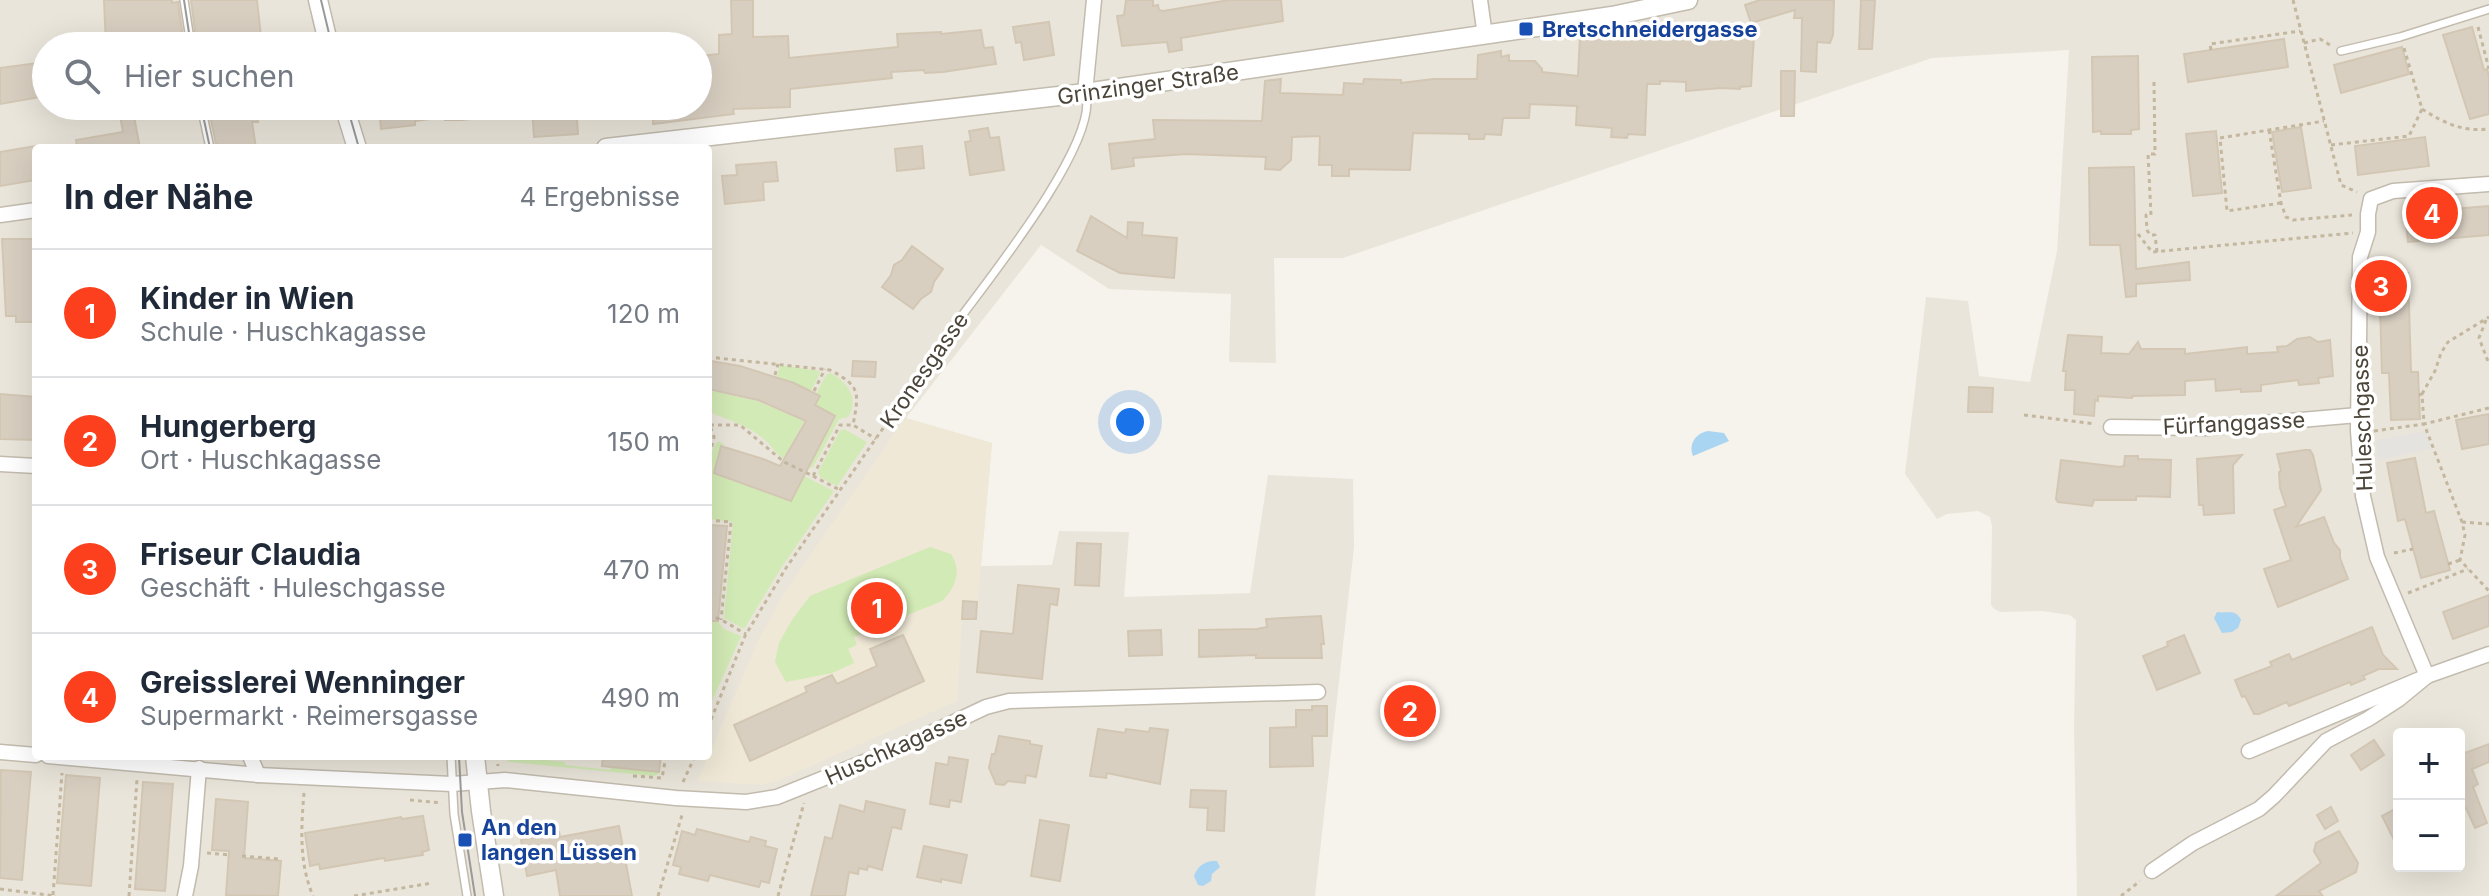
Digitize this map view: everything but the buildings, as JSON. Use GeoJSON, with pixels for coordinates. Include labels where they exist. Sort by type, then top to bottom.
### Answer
{"type":"FeatureCollection","features":[{"type":"Feature","properties":{"kind":"street"},"geometry":{"type":"LineString","coordinates":[[318,0],[326,32]]}},
{"type":"Feature","properties":{"kind":"street","name":"Kronesgasse"},"geometry":{"type":"LineString","coordinates":[[1085,93],[1094,0]]}},
{"type":"Feature","properties":{"kind":"street"},"geometry":{"type":"LineString","coordinates":[[1480,0],[1485,36]]}},
{"type":"Feature","properties":{"kind":"street","name":"Grinzinger Straße"},"geometry":{"type":"LineString","coordinates":[[641,144],[1085,93],[1485,36],[1612,16],[1688,0]]}},
{"type":"Feature","properties":{"kind":"street"},"geometry":{"type":"LineString","coordinates":[[348,120],[356,144]]}},
{"type":"Feature","properties":{"kind":"street"},"geometry":{"type":"LineString","coordinates":[[2370,206],[2393,191],[2489,184]]}},
{"type":"Feature","properties":{"kind":"street","name":"Huleschgasse"},"geometry":{"type":"LineString","coordinates":[[2370,206],[2368,232],[2360,257],[2358,431],[2363,496],[2377,557],[2427,676]]}},
{"type":"Feature","properties":{"kind":"street"},"geometry":{"type":"LineString","coordinates":[[0,215],[32,211]]}},
{"type":"Feature","properties":{"kind":"street","name":"Fürfanggasse"},"geometry":{"type":"LineString","coordinates":[[2111,427],[2206,428],[2358,415]]}},
{"type":"Feature","properties":{"kind":"street"},"geometry":{"type":"LineString","coordinates":[[0,464],[32,466]]}},
{"type":"Feature","properties":{"kind":"street"},"geometry":{"type":"LineString","coordinates":[[2249,751],[2427,676],[2489,654]]}},
{"type":"Feature","properties":{"kind":"street"},"geometry":{"type":"LineString","coordinates":[[2152,871],[2193,843],[2259,809],[2326,741],[2368,719],[2427,676]]}},
{"type":"Feature","properties":{"kind":"street","name":"Huschkagasse"},"geometry":{"type":"LineString","coordinates":[[477,782],[505,780],[746,802],[777,797],[899,748],[986,707],[1009,701],[1318,692]]}},
{"type":"Feature","properties":{"kind":"street"},"geometry":{"type":"LineString","coordinates":[[0,752],[32,755]]}},
{"type":"Feature","properties":{"kind":"street"},"geometry":{"type":"LineString","coordinates":[[101,760],[258,775],[452,784],[477,782]]}},
{"type":"Feature","properties":{"kind":"street"},"geometry":{"type":"LineString","coordinates":[[252,760],[258,775]]}},
{"type":"Feature","properties":{"kind":"street"},"geometry":{"type":"LineString","coordinates":[[475,760],[494,896]]}},
{"type":"Feature","properties":{"kind":"street"},"geometry":{"type":"LineString","coordinates":[[185,896],[193,851],[199,768]]}},
{"type":"Feature","properties":{"kind":"lane"},"geometry":{"type":"LineString","coordinates":[[184,0],[189,32]]}},
{"type":"Feature","properties":{"kind":"lane"},"geometry":{"type":"LineString","coordinates":[[2341,51],[2400,37],[2489,9]]}},
{"type":"Feature","properties":{"kind":"lane","name":"Kronesgasse"},"geometry":{"type":"LineString","coordinates":[[952,329],[1033,217],[1071,157],[1088,105],[1085,93]]}},
{"type":"Feature","properties":{"kind":"lane"},"geometry":{"type":"LineString","coordinates":[[204,120],[209,144]]}},
{"type":"Feature","properties":{"kind":"lane"},"geometry":{"type":"LineString","coordinates":[[451,760],[454,814],[467,896]]}},
{"type":"Feature","properties":{"kind":"path"},"geometry":{"type":"LineString","coordinates":[[2293,0],[2341,185]]}},
{"type":"Feature","properties":{"kind":"path"},"geometry":{"type":"LineString","coordinates":[[2489,23],[2477,28],[2489,69]]}},
{"type":"Feature","properties":{"kind":"path"},"geometry":{"type":"LineString","coordinates":[[2211,50],[2210,44],[2301,31]]}},
{"type":"Feature","properties":{"kind":"path"},"geometry":{"type":"LineString","coordinates":[[2304,43],[2320,39],[2341,51]]}},
{"type":"Feature","properties":{"kind":"path"},"geometry":{"type":"LineString","coordinates":[[2331,145],[2409,136],[2422,109],[2409,63]]}},
{"type":"Feature","properties":{"kind":"path"},"geometry":{"type":"LineString","coordinates":[[2154,82],[2155,154],[2148,154],[2151,215],[2146,215],[2147,230],[2150,235],[2155,235],[2157,252]]}},
{"type":"Feature","properties":{"kind":"path"},"geometry":{"type":"LineString","coordinates":[[2422,109],[2461,129],[2489,129]]}},
{"type":"Feature","properties":{"kind":"path"},"geometry":{"type":"LineString","coordinates":[[2281,203],[2227,211],[2220,138],[2324,121]]}},
{"type":"Feature","properties":{"kind":"path"},"geometry":{"type":"LineString","coordinates":[[2269,130],[2286,217],[2293,220],[2370,206]]}},
{"type":"Feature","properties":{"kind":"path"},"geometry":{"type":"LineString","coordinates":[[2138,234],[2152,252],[2157,252],[2368,232]]}},
{"type":"Feature","properties":{"kind":"path"},"geometry":{"type":"LineString","coordinates":[[2488,319],[2479,338],[2489,364]]}},
{"type":"Feature","properties":{"kind":"path"},"geometry":{"type":"LineString","coordinates":[[2460,560],[2465,535],[2462,522],[2424,424],[2421,394],[2448,342],[2488,319]]}},
{"type":"Feature","properties":{"kind":"path","name":"Kronesgasse"},"geometry":{"type":"LineString","coordinates":[[712,717],[746,634],[786,568],[952,329]]}},
{"type":"Feature","properties":{"kind":"path"},"geometry":{"type":"LineString","coordinates":[[712,357],[825,369],[843,377],[858,397],[853,425]]}},
{"type":"Feature","properties":{"kind":"path"},"geometry":{"type":"LineString","coordinates":[[775,375],[778,364]]}},
{"type":"Feature","properties":{"kind":"path"},"geometry":{"type":"LineString","coordinates":[[814,391],[825,369]]}},
{"type":"Feature","properties":{"kind":"path"},"geometry":{"type":"LineString","coordinates":[[2358,431],[2424,424],[2489,408]]}},
{"type":"Feature","properties":{"kind":"path"},"geometry":{"type":"LineString","coordinates":[[2024,415],[2111,427]]}},
{"type":"Feature","properties":{"kind":"path"},"geometry":{"type":"LineString","coordinates":[[712,425],[740,425],[784,462],[839,490]]}},
{"type":"Feature","properties":{"kind":"path"},"geometry":{"type":"LineString","coordinates":[[813,476],[840,425],[853,425],[876,439]]}},
{"type":"Feature","properties":{"kind":"path"},"geometry":{"type":"LineString","coordinates":[[712,520],[731,522],[721,620]]}},
{"type":"Feature","properties":{"kind":"path"},"geometry":{"type":"LineString","coordinates":[[2462,522],[2489,524]]}},
{"type":"Feature","properties":{"kind":"path"},"geometry":{"type":"LineString","coordinates":[[2377,557],[2413,549]]}},
{"type":"Feature","properties":{"kind":"path"},"geometry":{"type":"LineString","coordinates":[[2448,564],[2460,560]]}},
{"type":"Feature","properties":{"kind":"path"},"geometry":{"type":"LineString","coordinates":[[2460,560],[2488,587]]}},
{"type":"Feature","properties":{"kind":"path"},"geometry":{"type":"LineString","coordinates":[[2393,599],[2468,569]]}},
{"type":"Feature","properties":{"kind":"path"},"geometry":{"type":"LineString","coordinates":[[712,616],[746,634]]}},
{"type":"Feature","properties":{"kind":"path"},"geometry":{"type":"LineString","coordinates":[[0,889],[54,896],[63,760]]}},
{"type":"Feature","properties":{"kind":"path"},"geometry":{"type":"LineString","coordinates":[[632,776],[662,778],[665,760]]}},
{"type":"Feature","properties":{"kind":"path"},"geometry":{"type":"LineString","coordinates":[[658,896],[681,798],[694,760]]}},
{"type":"Feature","properties":{"kind":"path"},"geometry":{"type":"LineString","coordinates":[[128,896],[139,763]]}},
{"type":"Feature","properties":{"kind":"path"},"geometry":{"type":"LineString","coordinates":[[306,777],[300,834],[313,896]]}},
{"type":"Feature","properties":{"kind":"path"},"geometry":{"type":"LineString","coordinates":[[778,896],[810,784]]}},
{"type":"Feature","properties":{"kind":"path"},"geometry":{"type":"LineString","coordinates":[[193,851],[231,855]]}},
{"type":"Feature","properties":{"kind":"path"},"geometry":{"type":"LineString","coordinates":[[242,856],[279,859]]}},
{"type":"Feature","properties":{"kind":"path"},"geometry":{"type":"LineString","coordinates":[[2121,896],[2152,871]]}},
{"type":"Feature","properties":{"kind":"path"},"geometry":{"type":"LineString","coordinates":[[354,896],[432,883]]}},
{"type":"Feature","properties":{"kind":"path"},"geometry":{"type":"LineString","coordinates":[[7,889],[7,896]]}},
{"type":"Feature","properties":{"kind":"shaded area"},"geometry":{"type":"Polygon","coordinates":[[[0,0],[2489,0],[2489,896],[2077,896],[2076,620],[2070,615],[2042,611],[2000,612],[1993,608],[1990,517],[1978,511],[1947,514],[1937,519],[1905,474],[1926,297],[1968,301],[1979,376],[2030,382],[2057,251],[2069,50],[1932,58],[1343,258],[1274,258],[1276,363],[1229,362],[1231,294],[1109,289],[1041,245],[906,418],[992,443],[981,566],[1052,565],[1059,531],[1129,532],[1124,597],[1250,593],[1268,475],[1353,479],[1354,547],[1315,896],[0,896],[0,0]]]}},
{"type":"Feature","properties":{"kind":"shaded area"},"geometry":{"type":"Polygon","coordinates":[[[905,418],[992,443],[976,619],[962,619],[957,701],[777,781],[761,785],[698,781],[707,760],[712,760],[712,748],[758,641],[783,595],[905,418]]]}},
{"type":"Feature","properties":{"kind":"shaded area"},"geometry":{"type":"Polygon","coordinates":[[[2425,431],[2432,449],[2378,460],[2376,440],[2425,431]]]}},
{"type":"Feature","properties":{"kind":"green space"},"geometry":{"type":"Polygon","coordinates":[[[780,365],[820,373],[811,391],[777,377],[780,365]]]}},
{"type":"Feature","properties":{"kind":"green space"},"geometry":{"type":"Polygon","coordinates":[[[830,373],[847,386],[853,404],[848,417],[839,419],[813,467],[808,468],[836,416],[816,405],[820,396],[816,394],[830,373]]]}},
{"type":"Feature","properties":{"kind":"green space"},"geometry":{"type":"Polygon","coordinates":[[[712,391],[757,401],[804,421],[784,458],[753,431],[712,414],[712,391]]]}},
{"type":"Feature","properties":{"kind":"green space"},"geometry":{"type":"Polygon","coordinates":[[[844,429],[867,442],[837,486],[820,477],[818,472],[844,429]]]}},
{"type":"Feature","properties":{"kind":"green space"},"geometry":{"type":"Polygon","coordinates":[[[718,441],[724,444],[714,474],[791,501],[804,476],[834,491],[744,629],[724,618],[733,522],[712,519],[714,447],[718,441]]]}},
{"type":"Feature","properties":{"kind":"green space"},"geometry":{"type":"Polygon","coordinates":[[[930,547],[951,554],[956,567],[954,584],[942,601],[854,637],[857,645],[848,649],[854,663],[832,673],[786,682],[775,662],[779,643],[810,596],[930,547]]]}},
{"type":"Feature","properties":{"kind":"green space"},"geometry":{"type":"Polygon","coordinates":[[[712,618],[724,629],[741,636],[712,701],[712,618]]]}},
{"type":"Feature","properties":{"kind":"green space"},"geometry":{"type":"Polygon","coordinates":[[[508,760],[545,760],[565,762],[565,765],[659,774],[654,776],[508,760]]]}},
{"type":"Feature","properties":{"kind":"water"},"geometry":{"type":"Polygon","coordinates":[[[1708,431],[1724,433],[1729,441],[1693,456],[1694,440],[1708,431]]]}},
{"type":"Feature","properties":{"kind":"water"},"geometry":{"type":"Polygon","coordinates":[[[2217,612],[2237,614],[2241,620],[2238,628],[2222,633],[2214,618],[2217,612]]]}},
{"type":"Feature","properties":{"kind":"water"},"geometry":{"type":"Polygon","coordinates":[[[1217,861],[1220,867],[1212,874],[1211,881],[1203,886],[1198,885],[1194,876],[1200,866],[1217,861]]]}},
{"type":"Feature","properties":{"kind":"tram line"},"geometry":{"type":"LineString","coordinates":[[184,0],[189,32]]}},
{"type":"Feature","properties":{"kind":"tram line"},"geometry":{"type":"LineString","coordinates":[[321,0],[329,32]]}},
{"type":"Feature","properties":{"kind":"tram line"},"geometry":{"type":"LineString","coordinates":[[204,120],[209,144]]}},
{"type":"Feature","properties":{"kind":"tram line"},"geometry":{"type":"LineString","coordinates":[[351,120],[358,144]]}},
{"type":"Feature","properties":{"kind":"tram line"},"geometry":{"type":"LineString","coordinates":[[459,760],[462,812],[475,896]]}},
{"type":"Feature","properties":{"kind":"place","name":"Bretschneidergasse"},"geometry":{"type":"Point","coordinates":[1526,29]}},
{"type":"Feature","properties":{"kind":"place","name":"Greisslerei Wenninger"},"geometry":{"type":"Point","coordinates":[2432,213]}},
{"type":"Feature","properties":{"kind":"place","name":"Friseur Claudia"},"geometry":{"type":"Point","coordinates":[2381,286]}},
{"type":"Feature","properties":{"kind":"place","name":"Kinder in Wien"},"geometry":{"type":"Point","coordinates":[877,608]}},
{"type":"Feature","properties":{"kind":"place","name":"Hungerberg"},"geometry":{"type":"Point","coordinates":[1410,711]}},
{"type":"Feature","properties":{"kind":"place","name":"An den langen Lüssen"},"geometry":{"type":"Point","coordinates":[465,840]}}]}
